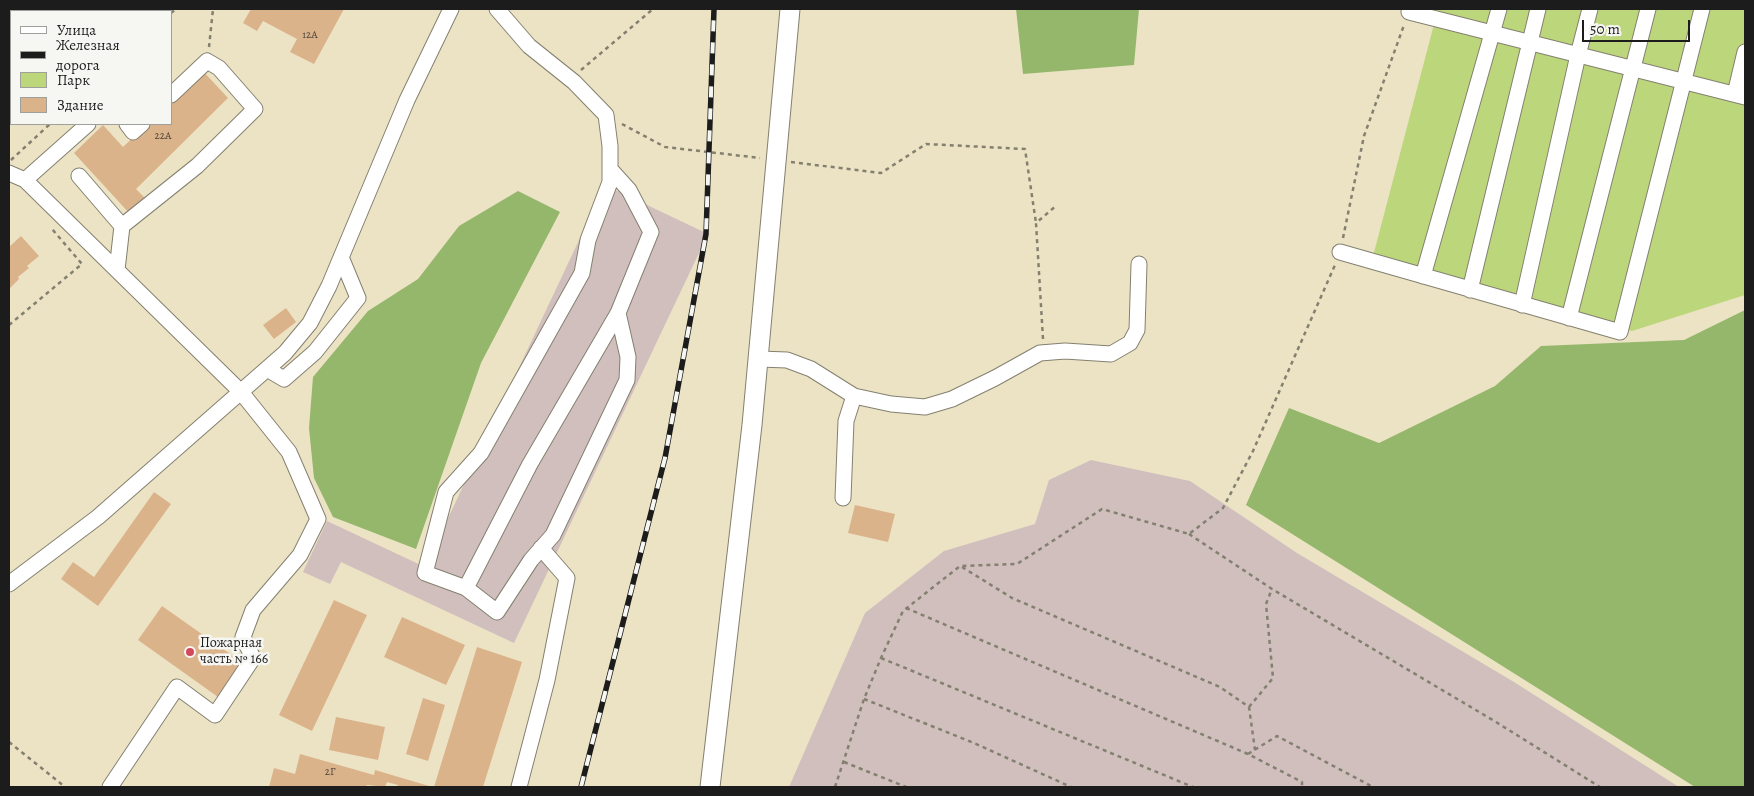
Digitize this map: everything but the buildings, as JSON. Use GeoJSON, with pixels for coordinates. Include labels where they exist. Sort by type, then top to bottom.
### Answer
{"type":"FeatureCollection","features":[{"type":"Feature","properties":{"kind":"main road"},"geometry":{"type":"LineString","coordinates":[[710,787],[758,359],[790,9]]}},
{"type":"Feature","properties":{"kind":"street"},"geometry":{"type":"LineString","coordinates":[[9,584],[98,517],[285,353],[310,323],[342,257],[407,100],[450,9]]}},
{"type":"Feature","properties":{"kind":"street"},"geometry":{"type":"LineString","coordinates":[[497,9],[529,46],[570,79],[606,115],[610,146],[610,182],[588,240],[582,273],[481,453],[446,492],[425,574],[466,588],[497,612],[531,560],[553,536],[627,380],[628,357],[618,313]]}},
{"type":"Feature","properties":{"kind":"street"},"geometry":{"type":"LineString","coordinates":[[1423,276],[1499,9]]}},
{"type":"Feature","properties":{"kind":"street"},"geometry":{"type":"LineString","coordinates":[[1470,290],[1538,9]]}},
{"type":"Feature","properties":{"kind":"street"},"geometry":{"type":"LineString","coordinates":[[1522,304],[1590,9]]}},
{"type":"Feature","properties":{"kind":"street"},"geometry":{"type":"LineString","coordinates":[[1569,318],[1648,9]]}},
{"type":"Feature","properties":{"kind":"street"},"geometry":{"type":"LineString","coordinates":[[1340,252],[1620,332],[1702,9]]}},
{"type":"Feature","properties":{"kind":"street"},"geometry":{"type":"LineString","coordinates":[[1409,12],[1740,96],[1745,52]]}},
{"type":"Feature","properties":{"kind":"street"},"geometry":{"type":"LineString","coordinates":[[117,270],[122,226],[197,166],[254,109],[219,68],[207,61],[172,94]]}},
{"type":"Feature","properties":{"kind":"street"},"geometry":{"type":"LineString","coordinates":[[25,180],[87,125]]}},
{"type":"Feature","properties":{"kind":"street"},"geometry":{"type":"LineString","coordinates":[[128,125],[134,132],[141,125]]}},
{"type":"Feature","properties":{"kind":"street"},"geometry":{"type":"LineString","coordinates":[[466,588],[530,464],[618,313],[651,232],[628,190],[610,169]]}},
{"type":"Feature","properties":{"kind":"street"},"geometry":{"type":"LineString","coordinates":[[9,173],[25,180],[241,392],[289,452],[318,519],[300,555],[252,610],[243,637],[253,658],[215,715],[176,687],[110,787]]}},
{"type":"Feature","properties":{"kind":"street"},"geometry":{"type":"LineString","coordinates":[[79,176],[122,226]]}},
{"type":"Feature","properties":{"kind":"street"},"geometry":{"type":"LineString","coordinates":[[267,369],[284,379],[315,352],[358,298],[342,257]]}},
{"type":"Feature","properties":{"kind":"street"},"geometry":{"type":"LineString","coordinates":[[758,359],[787,360],[811,369],[854,396],[890,404],[925,407],[952,399],[996,378],[1040,353],[1065,351],[1111,354],[1130,343],[1137,330],[1139,264]]}},
{"type":"Feature","properties":{"kind":"street"},"geometry":{"type":"LineString","coordinates":[[843,498],[846,421],[854,396]]}},
{"type":"Feature","properties":{"kind":"street"},"geometry":{"type":"LineString","coordinates":[[519,787],[547,680],[567,578],[542,548]]}},
{"type":"Feature","properties":{"kind":"path"},"geometry":{"type":"LineString","coordinates":[[207,61],[214,9]]}},
{"type":"Feature","properties":{"kind":"path"},"geometry":{"type":"LineString","coordinates":[[570,79],[653,9]]}},
{"type":"Feature","properties":{"kind":"path"},"geometry":{"type":"LineString","coordinates":[[1189,534],[1223,508],[1252,451],[1340,252],[1364,136],[1409,12]]}},
{"type":"Feature","properties":{"kind":"path"},"geometry":{"type":"LineString","coordinates":[[606,115],[665,147],[881,173],[926,144],[1025,149],[1036,223],[1044,353]]}},
{"type":"Feature","properties":{"kind":"path"},"geometry":{"type":"LineString","coordinates":[[9,162],[49,125]]}},
{"type":"Feature","properties":{"kind":"path"},"geometry":{"type":"LineString","coordinates":[[1036,223],[1057,205]]}},
{"type":"Feature","properties":{"kind":"path"},"geometry":{"type":"LineString","coordinates":[[9,325],[82,264]]}},
{"type":"Feature","properties":{"kind":"path"},"geometry":{"type":"LineString","coordinates":[[835,787],[864,699],[903,611],[960,566],[1017,564],[1102,509],[1189,534],[1272,589],[1496,722],[1600,787]]}},
{"type":"Feature","properties":{"kind":"path"},"geometry":{"type":"LineString","coordinates":[[960,566],[1012,598],[1220,687],[1249,708],[1255,750]]}},
{"type":"Feature","properties":{"kind":"path"},"geometry":{"type":"LineString","coordinates":[[1249,708],[1273,678],[1266,604],[1272,589]]}},
{"type":"Feature","properties":{"kind":"path"},"geometry":{"type":"LineString","coordinates":[[906,608],[1248,754],[1302,782],[1302,787]]}},
{"type":"Feature","properties":{"kind":"path"},"geometry":{"type":"LineString","coordinates":[[881,658],[1193,787]]}},
{"type":"Feature","properties":{"kind":"path"},"geometry":{"type":"LineString","coordinates":[[864,699],[974,743],[1071,787]]}},
{"type":"Feature","properties":{"kind":"path"},"geometry":{"type":"LineString","coordinates":[[1248,754],[1277,736],[1373,787]]}},
{"type":"Feature","properties":{"kind":"path"},"geometry":{"type":"LineString","coordinates":[[9,742],[65,787]]}},
{"type":"Feature","properties":{"kind":"path"},"geometry":{"type":"LineString","coordinates":[[844,762],[906,787]]}},
{"type":"Feature","properties":{"kind":"shaded area"},"geometry":{"type":"Polygon","coordinates":[[[605,185],[708,234],[514,643],[341,562],[330,584],[303,572],[327,521],[425,567],[605,185]]]}},
{"type":"Feature","properties":{"kind":"shaded area"},"geometry":{"type":"Polygon","coordinates":[[[1091,460],[1190,481],[1297,553],[1514,682],[1679,787],[789,787],[865,613],[944,551],[1035,524],[1049,480],[1091,460]]]}},
{"type":"Feature","properties":{"kind":"green space"},"geometry":{"type":"Polygon","coordinates":[[[1016,9],[1139,9],[1134,65],[1023,74],[1016,9]]]}},
{"type":"Feature","properties":{"kind":"green space"},"geometry":{"type":"Polygon","coordinates":[[[1438,9],[1745,9],[1745,295],[1632,331],[1372,260],[1438,9]]]}},
{"type":"Feature","properties":{"kind":"green space"},"geometry":{"type":"Polygon","coordinates":[[[518,191],[560,212],[481,363],[416,549],[333,517],[314,478],[309,428],[313,377],[368,311],[418,279],[459,226],[518,191]]]}},
{"type":"Feature","properties":{"kind":"green space"},"geometry":{"type":"Polygon","coordinates":[[[1745,310],[1745,787],[1695,787],[1246,505],[1289,408],[1379,443],[1495,386],[1541,346],[1684,340],[1745,310]]]}},
{"type":"Feature","properties":{"kind":"railway"},"geometry":{"type":"LineString","coordinates":[[581,787],[665,458],[706,234],[714,9]]}},
{"type":"Feature","properties":{"kind":"place","name":"Пожарная часть № 166"},"geometry":{"type":"Point","coordinates":[190,652]}}]}
